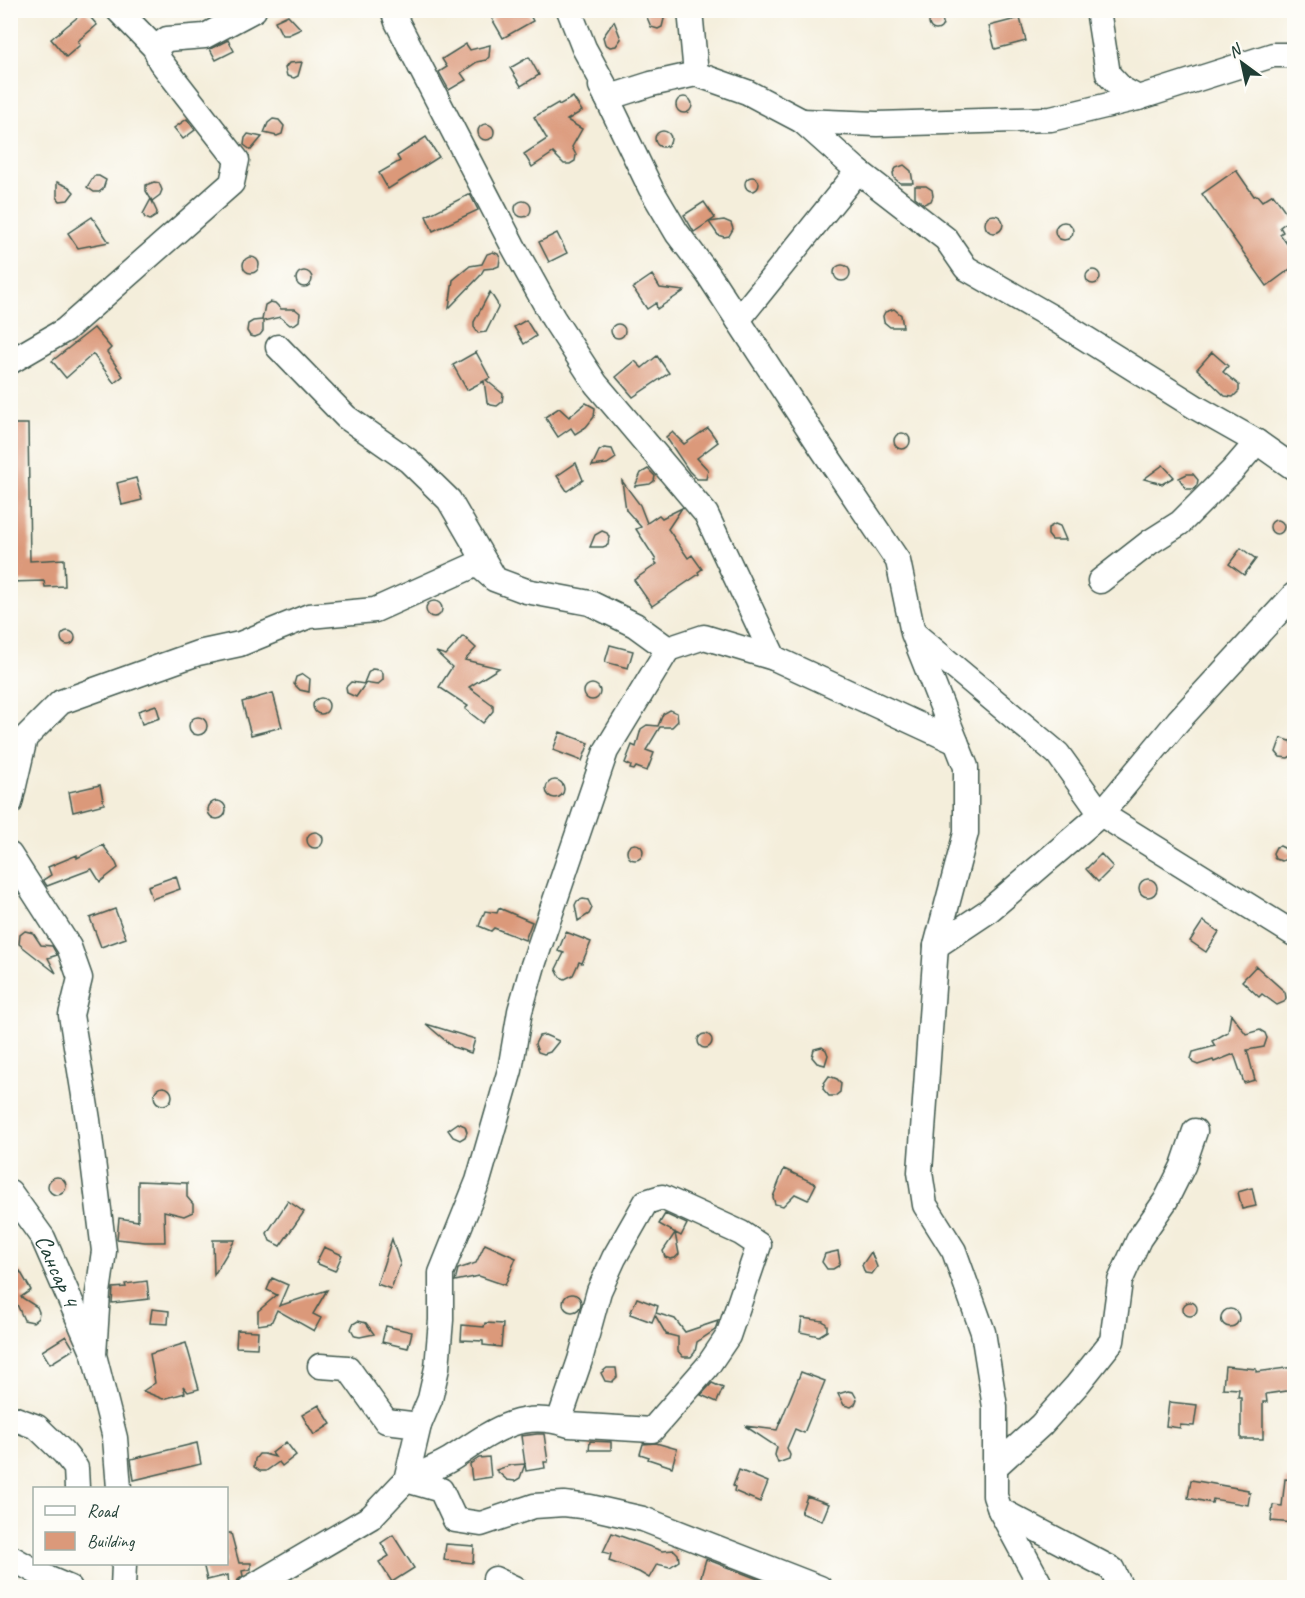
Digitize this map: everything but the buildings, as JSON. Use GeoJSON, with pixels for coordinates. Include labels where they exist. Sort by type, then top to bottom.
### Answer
{"type":"FeatureCollection","features":[{"type":"Feature","properties":{"kind":"street"},"geometry":{"type":"LineString","coordinates":[[10,362],[65,330],[232,183],[237,160],[160,61],[155,48],[118,10]]}},
{"type":"Feature","properties":{"kind":"street"},"geometry":{"type":"LineString","coordinates":[[155,48],[167,39],[205,36],[254,10]]}},
{"type":"Feature","properties":{"kind":"street"},"geometry":{"type":"LineString","coordinates":[[393,10],[397,22],[491,203],[554,318],[596,384],[706,514],[774,657]]}},
{"type":"Feature","properties":{"kind":"street"},"geometry":{"type":"LineString","coordinates":[[569,10],[584,48],[607,90],[607,98],[651,189],[677,233],[708,274],[897,561],[913,633],[966,767],[966,833],[936,946],[920,1173],[926,1205],[954,1251],[983,1332],[995,1407],[995,1496],[1000,1510],[1042,1587]]}},
{"type":"Feature","properties":{"kind":"street"},"geometry":{"type":"LineString","coordinates":[[690,10],[696,74]]}},
{"type":"Feature","properties":{"kind":"street"},"geometry":{"type":"LineString","coordinates":[[1098,10],[1108,74],[1122,89],[1138,98]]}},
{"type":"Feature","properties":{"kind":"street"},"geometry":{"type":"LineString","coordinates":[[802,121],[877,124],[1051,119],[1138,98],[1273,55],[1294,55]]}},
{"type":"Feature","properties":{"kind":"street"},"geometry":{"type":"LineString","coordinates":[[607,98],[651,84],[696,74],[747,92],[802,121],[858,171],[946,239],[966,268],[1257,442],[1294,468]]}},
{"type":"Feature","properties":{"kind":"street"},"geometry":{"type":"LineString","coordinates":[[738,320],[858,171]]}},
{"type":"Feature","properties":{"kind":"street"},"geometry":{"type":"LineString","coordinates":[[278,347],[346,417],[410,461],[449,500],[494,579]]}},
{"type":"Feature","properties":{"kind":"street"},"geometry":{"type":"LineString","coordinates":[[1100,581],[1150,542],[1180,523],[1232,471],[1257,442]]}},
{"type":"Feature","properties":{"kind":"street"},"geometry":{"type":"LineString","coordinates":[[10,803],[25,738],[61,702],[198,654],[240,644],[309,616],[375,610],[477,564],[494,579],[526,591],[590,603],[635,625],[668,649]]}},
{"type":"Feature","properties":{"kind":"street"},"geometry":{"type":"LineString","coordinates":[[936,946],[987,912],[1101,814],[1178,721],[1294,595]]}},
{"type":"Feature","properties":{"kind":"street"},"geometry":{"type":"LineString","coordinates":[[913,633],[1058,754],[1101,814],[1294,934]]}},
{"type":"Feature","properties":{"kind":"street"},"geometry":{"type":"LineString","coordinates":[[406,1480],[419,1425],[430,1399],[437,1368],[441,1320],[441,1273],[478,1180],[510,1070],[520,1011],[533,965],[606,750],[668,649],[704,637],[774,657],[956,742]]}},
{"type":"Feature","properties":{"kind":"street"},"geometry":{"type":"LineString","coordinates":[[10,855],[69,947],[80,978],[71,1015],[88,1120],[104,1251],[98,1293],[94,1355],[115,1438],[119,1487]]}},
{"type":"Feature","properties":{"kind":"street"},"geometry":{"type":"LineString","coordinates":[[995,1467],[1041,1425],[1112,1341],[1120,1281],[1139,1239],[1166,1200],[1183,1166],[1195,1131]]}},
{"type":"Feature","properties":{"kind":"street","name":"Сансар 4"},"geometry":{"type":"LineString","coordinates":[[10,1192],[43,1239],[94,1355]]}},
{"type":"Feature","properties":{"kind":"street"},"geometry":{"type":"LineString","coordinates":[[250,1587],[371,1518],[406,1480],[455,1456],[490,1432],[532,1419],[559,1421],[569,1425],[652,1430],[707,1367],[728,1336],[759,1245],[741,1233],[662,1197],[646,1202],[614,1258],[599,1292],[580,1360],[559,1421]]}},
{"type":"Feature","properties":{"kind":"street"},"geometry":{"type":"LineString","coordinates":[[320,1366],[348,1368],[386,1421],[419,1425]]}},
{"type":"Feature","properties":{"kind":"street"},"geometry":{"type":"LineString","coordinates":[[10,1417],[37,1427],[63,1453],[76,1468],[77,1487]]}},
{"type":"Feature","properties":{"kind":"street"},"geometry":{"type":"LineString","coordinates":[[406,1480],[441,1490],[454,1520],[481,1524],[534,1506],[564,1504],[590,1507],[643,1519],[820,1587]]}},
{"type":"Feature","properties":{"kind":"street"},"geometry":{"type":"LineString","coordinates":[[1000,1510],[1112,1569],[1121,1587]]}},
{"type":"Feature","properties":{"kind":"street"},"geometry":{"type":"LineString","coordinates":[[10,1557],[49,1579],[70,1587]]}}]}
